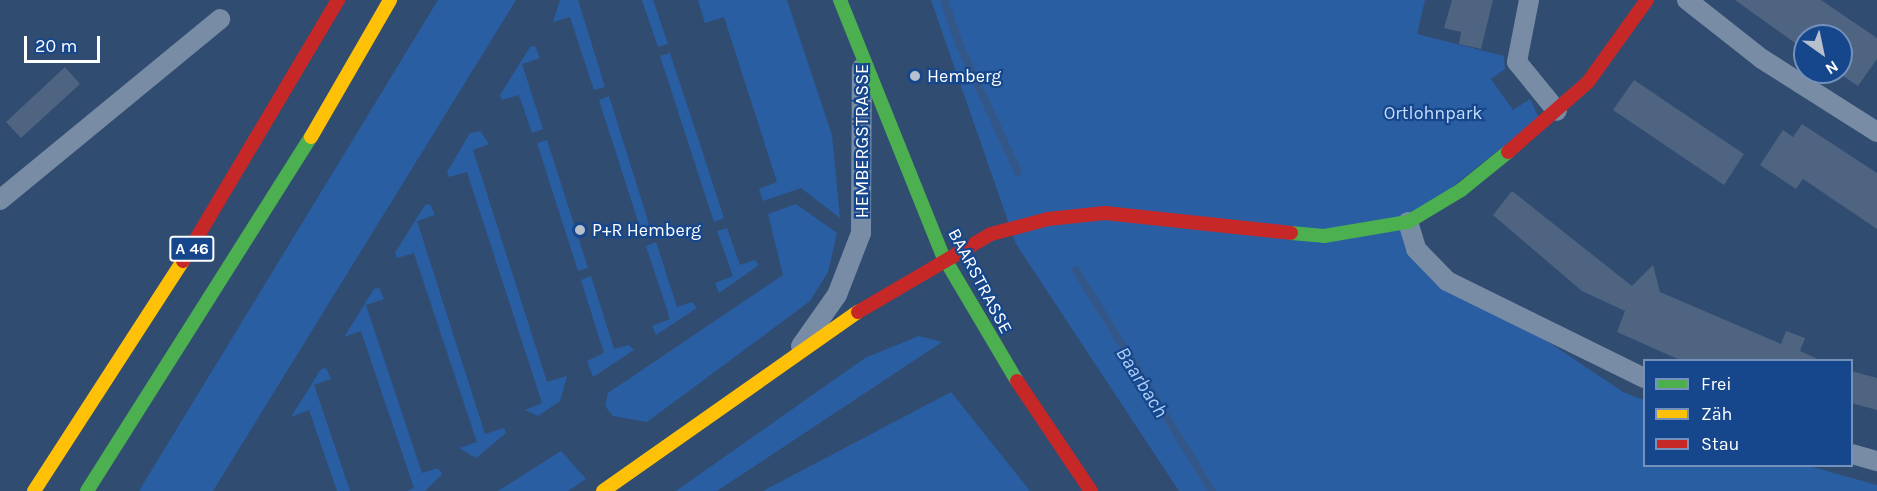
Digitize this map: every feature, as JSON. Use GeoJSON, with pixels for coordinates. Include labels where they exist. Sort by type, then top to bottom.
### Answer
{"type":"FeatureCollection","features":[{"type":"Feature","properties":{"kind":"main road","name":"A 46"},"geometry":{"type":"LineString","coordinates":[[34,491],[234,182],[338,0]]}},
{"type":"Feature","properties":{"kind":"main road","name":"A 46"},"geometry":{"type":"LineString","coordinates":[[87,491],[271,206],[390,0]]}},
{"type":"Feature","properties":{"kind":"main road","name":"HEMBERGSTRASSE"},"geometry":{"type":"LineString","coordinates":[[603,491],[794,356],[943,256],[1005,229],[1105,213],[1294,236],[1354,235],[1408,222],[1461,190],[1557,111],[1588,82],[1647,0]]}},
{"type":"Feature","properties":{"kind":"main road","name":"BAARSTRASSE"},"geometry":{"type":"LineString","coordinates":[[841,1],[943,256],[1026,397],[1091,491]]}},
{"type":"Feature","properties":{"kind":"street"},"geometry":{"type":"LineString","coordinates":[[1529,0],[1517,62],[1557,111]]}},
{"type":"Feature","properties":{"kind":"street"},"geometry":{"type":"LineString","coordinates":[[1687,0],[1762,59],[1877,132]]}},
{"type":"Feature","properties":{"kind":"street"},"geometry":{"type":"LineString","coordinates":[[0,201],[220,20]]}},
{"type":"Feature","properties":{"kind":"street","name":"HEMBERGSTRASSE"},"geometry":{"type":"LineString","coordinates":[[794,356],[837,295],[861,233],[862,53]]}},
{"type":"Feature","properties":{"kind":"street"},"geometry":{"type":"LineString","coordinates":[[1408,222],[1416,249],[1447,281],[1643,378]]}},
{"type":"Feature","properties":{"kind":"street"},"geometry":{"type":"LineString","coordinates":[[1853,455],[1877,461]]}},
{"type":"Feature","properties":{"kind":"green space"},"geometry":{"type":"Polygon","coordinates":[[[438,0],[516,0],[213,491],[139,491],[438,0]]]}},
{"type":"Feature","properties":{"kind":"green space"},"geometry":{"type":"Polygon","coordinates":[[[560,0],[578,0],[605,87],[594,90],[570,17],[553,22],[560,0]]]}},
{"type":"Feature","properties":{"kind":"green space"},"geometry":{"type":"Polygon","coordinates":[[[642,0],[653,0],[668,44],[658,47],[642,0]]]}},
{"type":"Feature","properties":{"kind":"green space"},"geometry":{"type":"Polygon","coordinates":[[[698,0],[787,0],[832,135],[840,218],[801,188],[763,201],[759,189],[777,182],[724,17],[705,23],[698,0]]]}},
{"type":"Feature","properties":{"kind":"green space","name":"Ortlohnpark"},"geometry":{"type":"Polygon","coordinates":[[[931,0],[1425,0],[1417,34],[1504,56],[1505,69],[1491,79],[1513,110],[1530,99],[1539,118],[1408,222],[1451,277],[1623,392],[1643,400],[1643,467],[1813,467],[1877,485],[1877,491],[1179,491],[1016,244],[931,0]]]}},
{"type":"Feature","properties":{"kind":"green space"},"geometry":{"type":"Polygon","coordinates":[[[535,46],[540,58],[522,64],[543,129],[532,133],[519,95],[502,100],[500,95],[530,47],[535,46]]]}},
{"type":"Feature","properties":{"kind":"green space"},"geometry":{"type":"Polygon","coordinates":[[[670,53],[724,218],[714,222],[660,56],[670,53]]]}},
{"type":"Feature","properties":{"kind":"green space"},"geometry":{"type":"Polygon","coordinates":[[[609,96],[652,234],[643,237],[599,100],[609,96]]]}},
{"type":"Feature","properties":{"kind":"green space"},"geometry":{"type":"Polygon","coordinates":[[[480,131],[489,144],[473,150],[547,382],[567,376],[560,401],[538,416],[525,410],[542,403],[467,172],[449,177],[447,172],[470,133],[480,131]]]}},
{"type":"Feature","properties":{"kind":"green space"},"geometry":{"type":"Polygon","coordinates":[[[547,140],[588,268],[578,271],[537,143],[547,140]]]}},
{"type":"Feature","properties":{"kind":"green space"},"geometry":{"type":"Polygon","coordinates":[[[430,204],[435,215],[417,221],[485,434],[504,428],[506,433],[476,458],[459,448],[477,442],[414,253],[397,258],[395,253],[425,205],[430,204]]]}},
{"type":"Feature","properties":{"kind":"green space"},"geometry":{"type":"Polygon","coordinates":[[[796,204],[837,233],[828,272],[810,301],[647,422],[613,416],[605,406],[608,393],[783,275],[768,214],[796,204]]]}},
{"type":"Feature","properties":{"kind":"green space"},"geometry":{"type":"Polygon","coordinates":[[[727,228],[740,265],[755,260],[759,265],[719,293],[715,283],[733,276],[717,231],[727,228]]]}},
{"type":"Feature","properties":{"kind":"green space"},"geometry":{"type":"Polygon","coordinates":[[[656,242],[677,307],[692,302],[697,308],[656,335],[652,326],[670,319],[646,246],[656,242]]]}},
{"type":"Feature","properties":{"kind":"green space"},"geometry":{"type":"Polygon","coordinates":[[[591,276],[614,349],[629,345],[634,350],[593,377],[587,361],[604,353],[581,280],[591,276]]]}},
{"type":"Feature","properties":{"kind":"green space"},"geometry":{"type":"Polygon","coordinates":[[[379,288],[384,299],[366,305],[422,473],[438,468],[442,474],[425,491],[407,491],[414,488],[361,331],[344,337],[374,289],[379,288]]]}},
{"type":"Feature","properties":{"kind":"green space"},"geometry":{"type":"Polygon","coordinates":[[[919,336],[942,342],[717,491],[676,491],[865,358],[919,336]]]}},
{"type":"Feature","properties":{"kind":"green space"},"geometry":{"type":"Polygon","coordinates":[[[326,368],[331,379],[314,385],[350,491],[337,491],[309,410],[291,417],[321,369],[326,368]]]}},
{"type":"Feature","properties":{"kind":"green space"},"geometry":{"type":"Polygon","coordinates":[[[951,392],[1030,491],[763,491],[951,392]]]}},
{"type":"Feature","properties":{"kind":"green space"},"geometry":{"type":"Polygon","coordinates":[[[561,451],[586,479],[568,491],[498,491],[561,451]]]}},
{"type":"Feature","properties":{"kind":"building"},"geometry":{"type":"Polygon","coordinates":[[[1452,0],[1493,0],[1481,49],[1459,44],[1461,32],[1444,28],[1452,0]]]}},
{"type":"Feature","properties":{"kind":"building"},"geometry":{"type":"Polygon","coordinates":[[[1735,0],[1821,0],[1877,38],[1877,59],[1858,86],[1853,83],[1853,24],[1793,24],[1793,41],[1735,0]]]}},
{"type":"Feature","properties":{"kind":"building"},"geometry":{"type":"Polygon","coordinates":[[[65,67],[80,84],[21,138],[6,122],[65,67]]]}},
{"type":"Feature","properties":{"kind":"building"},"geometry":{"type":"Polygon","coordinates":[[[1634,80],[1744,154],[1724,185],[1613,110],[1634,80]]]}},
{"type":"Feature","properties":{"kind":"building"},"geometry":{"type":"Polygon","coordinates":[[[1802,124],[1877,173],[1877,229],[1803,179],[1796,189],[1760,165],[1783,130],[1793,137],[1802,124]]]}},
{"type":"Feature","properties":{"kind":"building"},"geometry":{"type":"Polygon","coordinates":[[[1512,191],[1632,286],[1653,265],[1660,292],[1781,344],[1786,331],[1805,338],[1800,351],[1818,359],[1678,359],[1617,332],[1625,311],[1582,291],[1493,215],[1512,191]]]}},
{"type":"Feature","properties":{"kind":"building"},"geometry":{"type":"Polygon","coordinates":[[[1853,372],[1877,378],[1877,410],[1853,404],[1853,372]]]}},
{"type":"Feature","properties":{"kind":"waterway","name":"Baarbach"},"geometry":{"type":"LineString","coordinates":[[944,0],[960,46],[1018,172]]}},
{"type":"Feature","properties":{"kind":"waterway","name":"Baarbach"},"geometry":{"type":"LineString","coordinates":[[1076,270],[1212,491]]}},
{"type":"Feature","properties":{"kind":"traffic: fast"},"geometry":{"type":"LineString","coordinates":[[840,0],[943,256],[1017,381]]}},
{"type":"Feature","properties":{"kind":"traffic: fast"},"geometry":{"type":"LineString","coordinates":[[87,491],[311,137]]}},
{"type":"Feature","properties":{"kind":"traffic: fast"},"geometry":{"type":"LineString","coordinates":[[1291,233],[1324,236],[1408,222],[1461,190],[1508,152]]}},
{"type":"Feature","properties":{"kind":"traffic: slow"},"geometry":{"type":"LineString","coordinates":[[311,137],[390,0]]}},
{"type":"Feature","properties":{"kind":"traffic: slow"},"geometry":{"type":"LineString","coordinates":[[34,491],[183,261]]}},
{"type":"Feature","properties":{"kind":"traffic: slow"},"geometry":{"type":"LineString","coordinates":[[603,491],[858,312]]}},
{"type":"Feature","properties":{"kind":"traffic: jam"},"geometry":{"type":"LineString","coordinates":[[183,261],[338,0]]}},
{"type":"Feature","properties":{"kind":"traffic: jam"},"geometry":{"type":"LineString","coordinates":[[1508,152],[1588,82],[1647,0]]}},
{"type":"Feature","properties":{"kind":"traffic: jam"},"geometry":{"type":"LineString","coordinates":[[858,312],[991,234],[1048,219],[1105,213],[1291,233]]}},
{"type":"Feature","properties":{"kind":"traffic: jam"},"geometry":{"type":"LineString","coordinates":[[1017,381],[1091,491]]}},
{"type":"Feature","properties":{"kind":"place","name":"Hemberg"},"geometry":{"type":"Point","coordinates":[915,76]}},
{"type":"Feature","properties":{"kind":"place","name":"P+R Hemberg"},"geometry":{"type":"Point","coordinates":[580,230]}}]}
